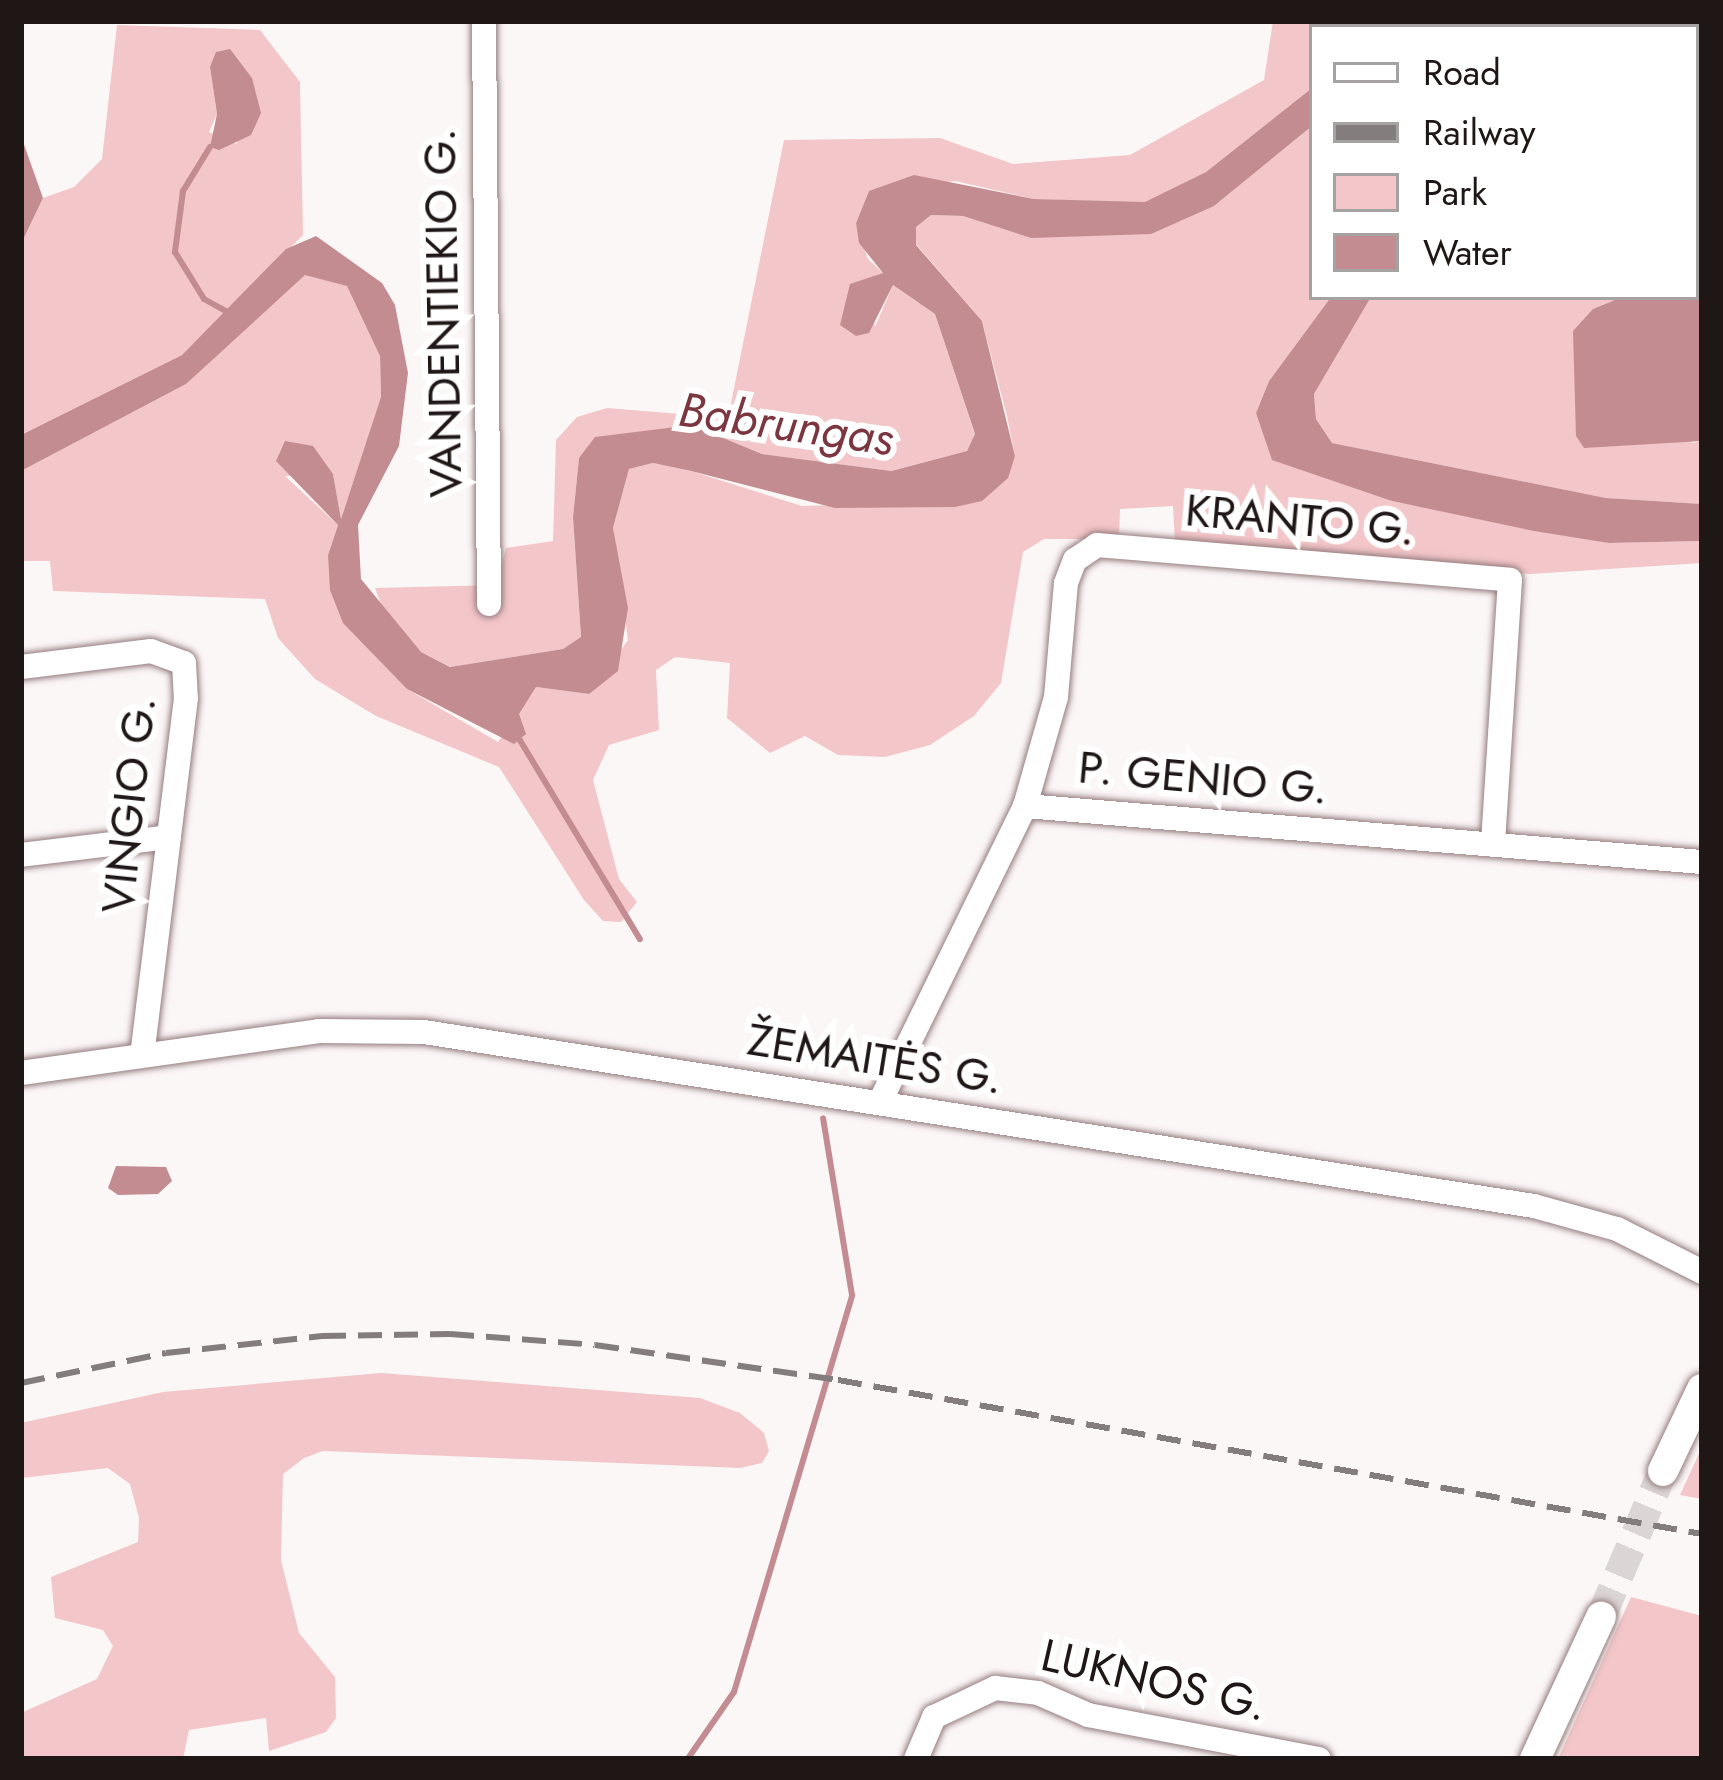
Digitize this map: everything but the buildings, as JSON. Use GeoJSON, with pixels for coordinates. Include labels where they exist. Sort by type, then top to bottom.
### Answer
{"type":"FeatureCollection","features":[{"type":"Feature","properties":{"kind":"main road"},"geometry":{"type":"LineString","coordinates":[[1663,1471],[1702,1389]]}},
{"type":"Feature","properties":{"kind":"main road"},"geometry":{"type":"LineString","coordinates":[[1535,1759],[1601,1617]]}},
{"type":"Feature","properties":{"kind":"street","name":"VANDENTIEKIO G."},"geometry":{"type":"LineString","coordinates":[[484,21],[489,604]]}},
{"type":"Feature","properties":{"kind":"street"},"geometry":{"type":"LineString","coordinates":[[1614,23],[1670,21]]}},
{"type":"Feature","properties":{"kind":"street","name":"KRANTO G."},"geometry":{"type":"LineString","coordinates":[[1024,806],[1056,697],[1066,584],[1075,560],[1097,545],[1510,580],[1493,844]]}},
{"type":"Feature","properties":{"kind":"street","name":"VINGIO G."},"geometry":{"type":"LineString","coordinates":[[21,667],[151,652],[184,663],[143,1050]]}},
{"type":"Feature","properties":{"kind":"street","name":"P. GENIO G."},"geometry":{"type":"LineString","coordinates":[[880,1102],[1024,806],[1702,862]]}},
{"type":"Feature","properties":{"kind":"street"},"geometry":{"type":"LineString","coordinates":[[21,855],[169,837]]}},
{"type":"Feature","properties":{"kind":"street","name":"ŽEMAITĖS G."},"geometry":{"type":"LineString","coordinates":[[21,1073],[143,1050],[320,1031],[424,1032],[1534,1206],[1617,1229],[1702,1272]]}},
{"type":"Feature","properties":{"kind":"street","name":"LUKNOS G."},"geometry":{"type":"LineString","coordinates":[[917,1750],[934,1717],[995,1688],[1038,1694],[1108,1720],[1319,1759]]}},
{"type":"Feature","properties":{"kind":"green space"},"geometry":{"type":"Polygon","coordinates":[[[1273,21],[1390,21],[1309,24],[1309,90],[1206,172],[1145,203],[1034,199],[955,181],[869,191],[856,223],[868,259],[883,273],[868,279],[875,327],[893,285],[935,314],[975,435],[967,451],[890,471],[762,454],[692,425],[579,458],[573,517],[581,638],[563,649],[451,667],[421,652],[386,617],[375,588],[496,585],[506,548],[553,541],[556,440],[577,417],[607,408],[728,418],[784,140],[940,138],[1013,164],[1130,155],[1264,80],[1273,21]]]}},
{"type":"Feature","properties":{"kind":"green space"},"geometry":{"type":"Polygon","coordinates":[[[117,25],[260,30],[300,82],[303,235],[182,355],[21,435],[21,244],[43,198],[74,187],[102,159],[117,25]],[[210,67],[217,114],[209,132],[237,144],[210,67]]]}},
{"type":"Feature","properties":{"kind":"green space"},"geometry":{"type":"Polygon","coordinates":[[[1309,128],[1309,300],[1329,300],[1269,381],[1256,413],[1392,501],[1609,543],[1702,541],[1702,563],[1530,574],[1175,543],[1173,506],[1120,509],[1119,539],[1044,539],[1023,552],[1001,683],[974,716],[930,745],[885,757],[838,755],[805,736],[770,753],[727,718],[730,663],[675,657],[656,670],[659,730],[609,745],[593,780],[619,879],[637,902],[621,922],[603,921],[584,900],[499,767],[376,716],[315,679],[278,638],[265,599],[53,591],[50,561],[21,561],[21,471],[186,384],[273,299],[305,275],[328,275],[347,286],[365,314],[380,356],[381,398],[341,519],[333,474],[285,476],[338,525],[328,555],[407,689],[498,742],[536,687],[589,694],[628,640],[613,528],[629,469],[653,463],[691,471],[802,506],[982,501],[1015,456],[982,321],[916,244],[915,227],[931,215],[963,216],[1031,238],[1214,206],[1309,128]]]}},
{"type":"Feature","properties":{"kind":"green space"},"geometry":{"type":"Polygon","coordinates":[[[1369,300],[1615,300],[1593,309],[1692,443],[1702,441],[1702,504],[1606,498],[1332,443],[1316,419],[1314,394],[1369,300]]]}},
{"type":"Feature","properties":{"kind":"green space"},"geometry":{"type":"Polygon","coordinates":[[[381,1373],[700,1398],[740,1413],[764,1433],[769,1451],[762,1463],[740,1468],[323,1451],[304,1458],[283,1474],[281,1560],[299,1633],[335,1677],[336,1718],[326,1732],[269,1751],[266,1718],[189,1730],[183,1759],[21,1759],[21,1713],[97,1679],[113,1646],[103,1630],[55,1618],[51,1577],[138,1542],[139,1518],[130,1484],[108,1468],[21,1478],[21,1423],[163,1392],[381,1373]]]}},
{"type":"Feature","properties":{"kind":"green space"},"geometry":{"type":"Polygon","coordinates":[[[1702,1447],[1702,1499],[1680,1495],[1702,1447]]]}},
{"type":"Feature","properties":{"kind":"green space"},"geometry":{"type":"Polygon","coordinates":[[[1631,1597],[1702,1616],[1702,1759],[1558,1759],[1631,1597]]]}},
{"type":"Feature","properties":{"kind":"water"},"geometry":{"type":"Polygon","coordinates":[[[1482,21],[1485,24],[1386,24],[1482,21]]]}},
{"type":"Feature","properties":{"kind":"water"},"geometry":{"type":"Polygon","coordinates":[[[230,49],[252,78],[261,113],[251,135],[219,150],[210,147],[217,114],[210,67],[216,52],[230,49]]]}},
{"type":"Feature","properties":{"kind":"water"},"geometry":{"type":"Polygon","coordinates":[[[1309,90],[1309,128],[1214,206],[1151,234],[1031,238],[963,216],[931,215],[916,227],[916,245],[982,321],[1015,456],[1008,478],[982,501],[955,507],[835,508],[653,463],[629,469],[613,528],[628,608],[618,671],[589,694],[536,687],[519,714],[526,734],[514,744],[407,689],[343,623],[330,590],[328,555],[338,525],[276,461],[285,441],[313,446],[333,474],[341,519],[381,397],[380,356],[347,286],[305,275],[186,384],[21,471],[21,435],[182,355],[286,249],[316,236],[382,283],[395,305],[408,373],[399,446],[358,525],[361,579],[421,652],[450,667],[563,649],[581,637],[573,517],[579,458],[595,437],[692,425],[762,454],[891,471],[967,451],[975,434],[935,314],[893,285],[869,333],[856,336],[840,325],[850,284],[883,273],[859,243],[856,223],[869,191],[914,175],[1034,199],[1145,202],[1206,172],[1309,90]]]}},
{"type":"Feature","properties":{"kind":"water"},"geometry":{"type":"Polygon","coordinates":[[[21,136],[43,198],[21,244],[21,136]]]}},
{"type":"Feature","properties":{"kind":"water"},"geometry":{"type":"Polygon","coordinates":[[[1702,247],[1702,441],[1584,448],[1576,436],[1573,331],[1593,309],[1615,300],[1699,300],[1702,247]]]}},
{"type":"Feature","properties":{"kind":"water"},"geometry":{"type":"Polygon","coordinates":[[[1329,300],[1369,300],[1314,394],[1316,419],[1332,443],[1606,498],[1702,504],[1702,541],[1609,543],[1534,531],[1392,501],[1272,460],[1256,413],[1269,381],[1329,300]]]}},
{"type":"Feature","properties":{"kind":"water"},"geometry":{"type":"Polygon","coordinates":[[[116,1166],[166,1167],[172,1181],[158,1194],[118,1195],[108,1188],[116,1166]]]}},
{"type":"Feature","properties":{"kind":"waterway"},"geometry":{"type":"LineString","coordinates":[[210,147],[183,191],[175,252],[204,299],[226,311]]}},
{"type":"Feature","properties":{"kind":"waterway"},"geometry":{"type":"LineString","coordinates":[[518,737],[640,939]]}},
{"type":"Feature","properties":{"kind":"waterway"},"geometry":{"type":"LineString","coordinates":[[689,1757],[734,1692],[852,1295],[823,1118]]}},
{"type":"Feature","properties":{"kind":"tunnel"},"geometry":{"type":"LineString","coordinates":[[1601,1617],[1663,1471]]}},
{"type":"Feature","properties":{"kind":"railway"},"geometry":{"type":"LineString","coordinates":[[21,1383],[166,1353],[322,1336],[450,1334],[595,1345],[838,1380],[1702,1534]]}},
{"type":"Feature","properties":{"kind":"water label","name":"Babrungas"},"geometry":{"type":"Point","coordinates":[786,424]}}]}
